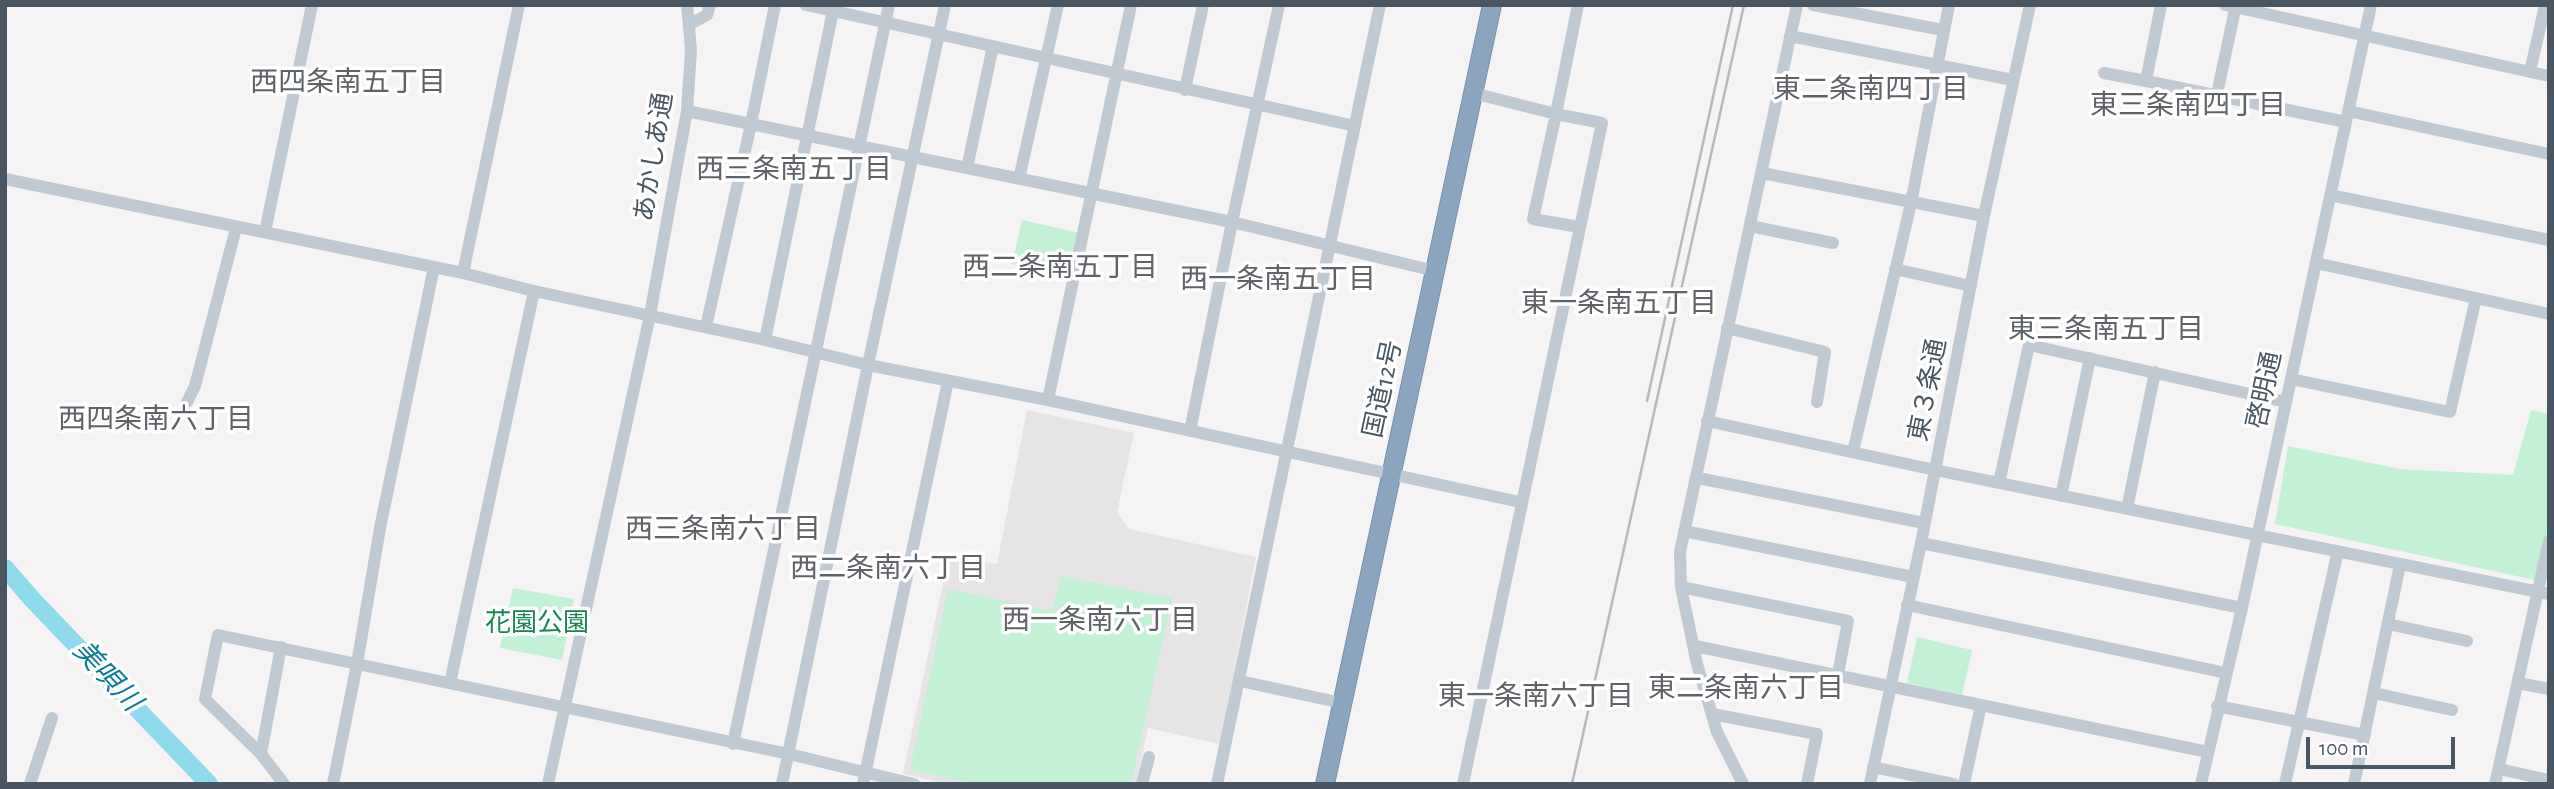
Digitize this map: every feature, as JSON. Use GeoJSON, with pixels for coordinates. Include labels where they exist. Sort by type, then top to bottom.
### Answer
{"type":"FeatureCollection","features":[{"type":"Feature","properties":{"kind":"highway","name":"国道12号"},"geometry":{"type":"LineString","coordinates":[[1325,784],[1492,5]]}},
{"type":"Feature","properties":{"kind":"street"},"geometry":{"type":"LineString","coordinates":[[265,232],[312,5]]}},
{"type":"Feature","properties":{"kind":"street"},"geometry":{"type":"LineString","coordinates":[[463,273],[519,5]]}},
{"type":"Feature","properties":{"kind":"street","name":"あかしあ通"},"geometry":{"type":"LineString","coordinates":[[548,784],[650,315],[687,111],[690,23],[687,5]]}},
{"type":"Feature","properties":{"kind":"street"},"geometry":{"type":"LineString","coordinates":[[690,23],[707,15],[710,5]]}},
{"type":"Feature","properties":{"kind":"street"},"geometry":{"type":"LineString","coordinates":[[706,327],[775,5]]}},
{"type":"Feature","properties":{"kind":"street"},"geometry":{"type":"LineString","coordinates":[[806,5],[833,8],[1118,75],[1355,126]]}},
{"type":"Feature","properties":{"kind":"street"},"geometry":{"type":"LineString","coordinates":[[733,744],[889,5]]}},
{"type":"Feature","properties":{"kind":"street"},"geometry":{"type":"LineString","coordinates":[[782,784],[945,5]]}},
{"type":"Feature","properties":{"kind":"street"},"geometry":{"type":"LineString","coordinates":[[1019,179],[1058,5]]}},
{"type":"Feature","properties":{"kind":"street"},"geometry":{"type":"LineString","coordinates":[[1048,400],[1131,5]]}},
{"type":"Feature","properties":{"kind":"street"},"geometry":{"type":"LineString","coordinates":[[1185,90],[1203,5]]}},
{"type":"Feature","properties":{"kind":"street"},"geometry":{"type":"LineString","coordinates":[[1190,431],[1279,5]]}},
{"type":"Feature","properties":{"kind":"street"},"geometry":{"type":"LineString","coordinates":[[1217,784],[1380,5]]}},
{"type":"Feature","properties":{"kind":"street"},"geometry":{"type":"LineString","coordinates":[[1578,5],[1533,219],[1579,227]]}},
{"type":"Feature","properties":{"kind":"street"},"geometry":{"type":"LineString","coordinates":[[1743,784],[1717,732],[1697,664],[1681,587],[1680,552],[1698,478],[1707,421],[1797,5]]}},
{"type":"Feature","properties":{"kind":"street"},"geometry":{"type":"LineString","coordinates":[[1813,5],[1943,30]]}},
{"type":"Feature","properties":{"kind":"street"},"geometry":{"type":"LineString","coordinates":[[1853,452],[1911,203],[1949,5]]}},
{"type":"Feature","properties":{"kind":"street","name":"東３条通"},"geometry":{"type":"LineString","coordinates":[[1870,784],[1921,543],[1984,216],[2030,5]]}},
{"type":"Feature","properties":{"kind":"street"},"geometry":{"type":"LineString","coordinates":[[2146,82],[2161,5]]}},
{"type":"Feature","properties":{"kind":"street","name":"啓明通"},"geometry":{"type":"LineString","coordinates":[[2200,784],[2242,608],[2371,5]]}},
{"type":"Feature","properties":{"kind":"street"},"geometry":{"type":"LineString","coordinates":[[2530,72],[2545,5]]}},
{"type":"Feature","properties":{"kind":"street"},"geometry":{"type":"LineString","coordinates":[[2217,94],[2232,6],[2549,76]]}},
{"type":"Feature","properties":{"kind":"street"},"geometry":{"type":"LineString","coordinates":[[765,340],[833,8]]}},
{"type":"Feature","properties":{"kind":"street"},"geometry":{"type":"LineString","coordinates":[[1790,36],[2013,80]]}},
{"type":"Feature","properties":{"kind":"street"},"geometry":{"type":"LineString","coordinates":[[967,168],[993,46]]}},
{"type":"Feature","properties":{"kind":"street"},"geometry":{"type":"LineString","coordinates":[[2104,73],[2549,154]]}},
{"type":"Feature","properties":{"kind":"street"},"geometry":{"type":"LineString","coordinates":[[1462,784],[1602,122],[1556,114],[1473,93]]}},
{"type":"Feature","properties":{"kind":"street"},"geometry":{"type":"LineString","coordinates":[[687,111],[1232,222],[1436,271]]}},
{"type":"Feature","properties":{"kind":"street"},"geometry":{"type":"LineString","coordinates":[[1762,173],[1984,216]]}},
{"type":"Feature","properties":{"kind":"street"},"geometry":{"type":"LineString","coordinates":[[8,180],[463,273],[868,365],[1048,400],[1520,502]]}},
{"type":"Feature","properties":{"kind":"street"},"geometry":{"type":"LineString","coordinates":[[2330,195],[2549,240]]}},
{"type":"Feature","properties":{"kind":"street"},"geometry":{"type":"LineString","coordinates":[[1750,226],[1833,243]]}},
{"type":"Feature","properties":{"kind":"street"},"geometry":{"type":"LineString","coordinates":[[187,402],[195,386],[236,228]]}},
{"type":"Feature","properties":{"kind":"street"},"geometry":{"type":"LineString","coordinates":[[2316,263],[2549,314]]}},
{"type":"Feature","properties":{"kind":"street"},"geometry":{"type":"LineString","coordinates":[[333,784],[380,528],[434,267]]}},
{"type":"Feature","properties":{"kind":"street"},"geometry":{"type":"LineString","coordinates":[[1895,269],[1971,286]]}},
{"type":"Feature","properties":{"kind":"street"},"geometry":{"type":"LineString","coordinates":[[450,684],[534,291]]}},
{"type":"Feature","properties":{"kind":"street"},"geometry":{"type":"LineString","coordinates":[[2291,379],[2450,412],[2476,298]]}},
{"type":"Feature","properties":{"kind":"street"},"geometry":{"type":"LineString","coordinates":[[1727,328],[1825,352],[1817,402]]}},
{"type":"Feature","properties":{"kind":"street"},"geometry":{"type":"LineString","coordinates":[[1999,483],[2029,345],[2286,402]]}},
{"type":"Feature","properties":{"kind":"street"},"geometry":{"type":"LineString","coordinates":[[2061,496],[2090,358]]}},
{"type":"Feature","properties":{"kind":"street"},"geometry":{"type":"LineString","coordinates":[[2127,509],[2155,372]]}},
{"type":"Feature","properties":{"kind":"street"},"geometry":{"type":"LineString","coordinates":[[864,779],[948,381]]}},
{"type":"Feature","properties":{"kind":"street"},"geometry":{"type":"LineString","coordinates":[[1707,421],[2061,496],[2543,593]]}},
{"type":"Feature","properties":{"kind":"street"},"geometry":{"type":"LineString","coordinates":[[1698,478],[1924,523]]}},
{"type":"Feature","properties":{"kind":"street"},"geometry":{"type":"LineString","coordinates":[[1684,531],[1913,577]]}},
{"type":"Feature","properties":{"kind":"street"},"geometry":{"type":"LineString","coordinates":[[2496,784],[2518,683],[2543,593],[2549,541]]}},
{"type":"Feature","properties":{"kind":"street"},"geometry":{"type":"LineString","coordinates":[[1921,543],[2242,608]]}},
{"type":"Feature","properties":{"kind":"street"},"geometry":{"type":"LineString","coordinates":[[2285,784],[2338,551]]}},
{"type":"Feature","properties":{"kind":"street"},"geometry":{"type":"LineString","coordinates":[[2354,784],[2400,565]]}},
{"type":"Feature","properties":{"kind":"street"},"geometry":{"type":"LineString","coordinates":[[1681,587],[1848,621],[1839,674]]}},
{"type":"Feature","properties":{"kind":"street"},"geometry":{"type":"LineString","coordinates":[[1907,605],[2226,673]]}},
{"type":"Feature","properties":{"kind":"street"},"geometry":{"type":"LineString","coordinates":[[2388,624],[2467,641]]}},
{"type":"Feature","properties":{"kind":"street"},"geometry":{"type":"LineString","coordinates":[[284,784],[261,754],[205,699],[218,635],[789,754],[864,779],[914,784]]}},
{"type":"Feature","properties":{"kind":"street"},"geometry":{"type":"LineString","coordinates":[[1695,646],[2208,752]]}},
{"type":"Feature","properties":{"kind":"street"},"geometry":{"type":"LineString","coordinates":[[261,754],[281,647]]}},
{"type":"Feature","properties":{"kind":"street"},"geometry":{"type":"LineString","coordinates":[[1240,681],[1342,703]]}},
{"type":"Feature","properties":{"kind":"street"},"geometry":{"type":"LineString","coordinates":[[2518,683],[2549,689]]}},
{"type":"Feature","properties":{"kind":"street"},"geometry":{"type":"LineString","coordinates":[[2374,693],[2452,710]]}},
{"type":"Feature","properties":{"kind":"street"},"geometry":{"type":"LineString","coordinates":[[1964,784],[1981,705]]}},
{"type":"Feature","properties":{"kind":"street"},"geometry":{"type":"LineString","coordinates":[[2217,706],[2365,735]]}},
{"type":"Feature","properties":{"kind":"street"},"geometry":{"type":"LineString","coordinates":[[1712,714],[1817,734],[1807,784]]}},
{"type":"Feature","properties":{"kind":"street"},"geometry":{"type":"LineString","coordinates":[[30,784],[52,718]]}},
{"type":"Feature","properties":{"kind":"street"},"geometry":{"type":"LineString","coordinates":[[1142,784],[1149,757]]}},
{"type":"Feature","properties":{"kind":"street"},"geometry":{"type":"LineString","coordinates":[[1873,766],[1954,784]]}},
{"type":"Feature","properties":{"kind":"street"},"geometry":{"type":"LineString","coordinates":[[2499,769],[2549,779]]}},
{"type":"Feature","properties":{"kind":"shaded area"},"geometry":{"type":"Polygon","coordinates":[[[1027,410],[1134,433],[1117,512],[1129,529],[1256,557],[1220,744],[1148,728],[1136,784],[946,784],[903,774],[949,555],[997,564],[1027,410]]]}},
{"type":"Feature","properties":{"kind":"green space"},"geometry":{"type":"Polygon","coordinates":[[[1022,220],[1080,233],[1071,278],[1012,264],[1022,220]]]}},
{"type":"Feature","properties":{"kind":"green space"},"geometry":{"type":"Polygon","coordinates":[[[2531,410],[2549,414],[2549,523],[2535,580],[2275,524],[2288,446],[2400,469],[2513,475],[2531,410]]]}},
{"type":"Feature","properties":{"kind":"green space"},"geometry":{"type":"Polygon","coordinates":[[[1061,576],[1172,598],[1131,784],[975,784],[910,770],[948,589],[1052,611],[1061,576]]]}},
{"type":"Feature","properties":{"kind":"green space","name":"花園公園"},"geometry":{"type":"Polygon","coordinates":[[[513,588],[574,599],[562,660],[500,648],[513,588]]]}},
{"type":"Feature","properties":{"kind":"green space"},"geometry":{"type":"Polygon","coordinates":[[[1917,637],[1972,650],[1962,695],[1907,683],[1917,637]]]}},
{"type":"Feature","properties":{"kind":"waterway","name":"美唄川"},"geometry":{"type":"LineString","coordinates":[[5,568],[209,784]]}},
{"type":"Feature","properties":{"kind":"railway"},"geometry":{"type":"LineString","coordinates":[[1647,401],[1733,5]]}},
{"type":"Feature","properties":{"kind":"railway"},"geometry":{"type":"LineString","coordinates":[[1572,784],[1744,5]]}},
{"type":"Feature","properties":{"kind":"district","name":"西四条南五丁目"},"geometry":{"type":"Point","coordinates":[348,83]}},
{"type":"Feature","properties":{"kind":"district","name":"東二条南四丁目"},"geometry":{"type":"Point","coordinates":[1871,90]}},
{"type":"Feature","properties":{"kind":"district","name":"東三条南四丁目"},"geometry":{"type":"Point","coordinates":[2188,106]}},
{"type":"Feature","properties":{"kind":"district","name":"西三条南五丁目"},"geometry":{"type":"Point","coordinates":[794,170]}},
{"type":"Feature","properties":{"kind":"district","name":"西二条南五丁目"},"geometry":{"type":"Point","coordinates":[1060,268]}},
{"type":"Feature","properties":{"kind":"district","name":"西一条南五丁目"},"geometry":{"type":"Point","coordinates":[1278,280]}},
{"type":"Feature","properties":{"kind":"district","name":"東一条南五丁目"},"geometry":{"type":"Point","coordinates":[1619,304]}},
{"type":"Feature","properties":{"kind":"district","name":"東三条南五丁目"},"geometry":{"type":"Point","coordinates":[2106,330]}},
{"type":"Feature","properties":{"kind":"district","name":"西四条南六丁目"},"geometry":{"type":"Point","coordinates":[156,420]}},
{"type":"Feature","properties":{"kind":"district","name":"西三条南六丁目"},"geometry":{"type":"Point","coordinates":[723,530]}},
{"type":"Feature","properties":{"kind":"district","name":"西二条南六丁目"},"geometry":{"type":"Point","coordinates":[888,569]}},
{"type":"Feature","properties":{"kind":"district","name":"西一条南六丁目"},"geometry":{"type":"Point","coordinates":[1100,621]}},
{"type":"Feature","properties":{"kind":"district","name":"東二条南六丁目"},"geometry":{"type":"Point","coordinates":[1746,689]}},
{"type":"Feature","properties":{"kind":"district","name":"東一条南六丁目"},"geometry":{"type":"Point","coordinates":[1536,697]}}]}
